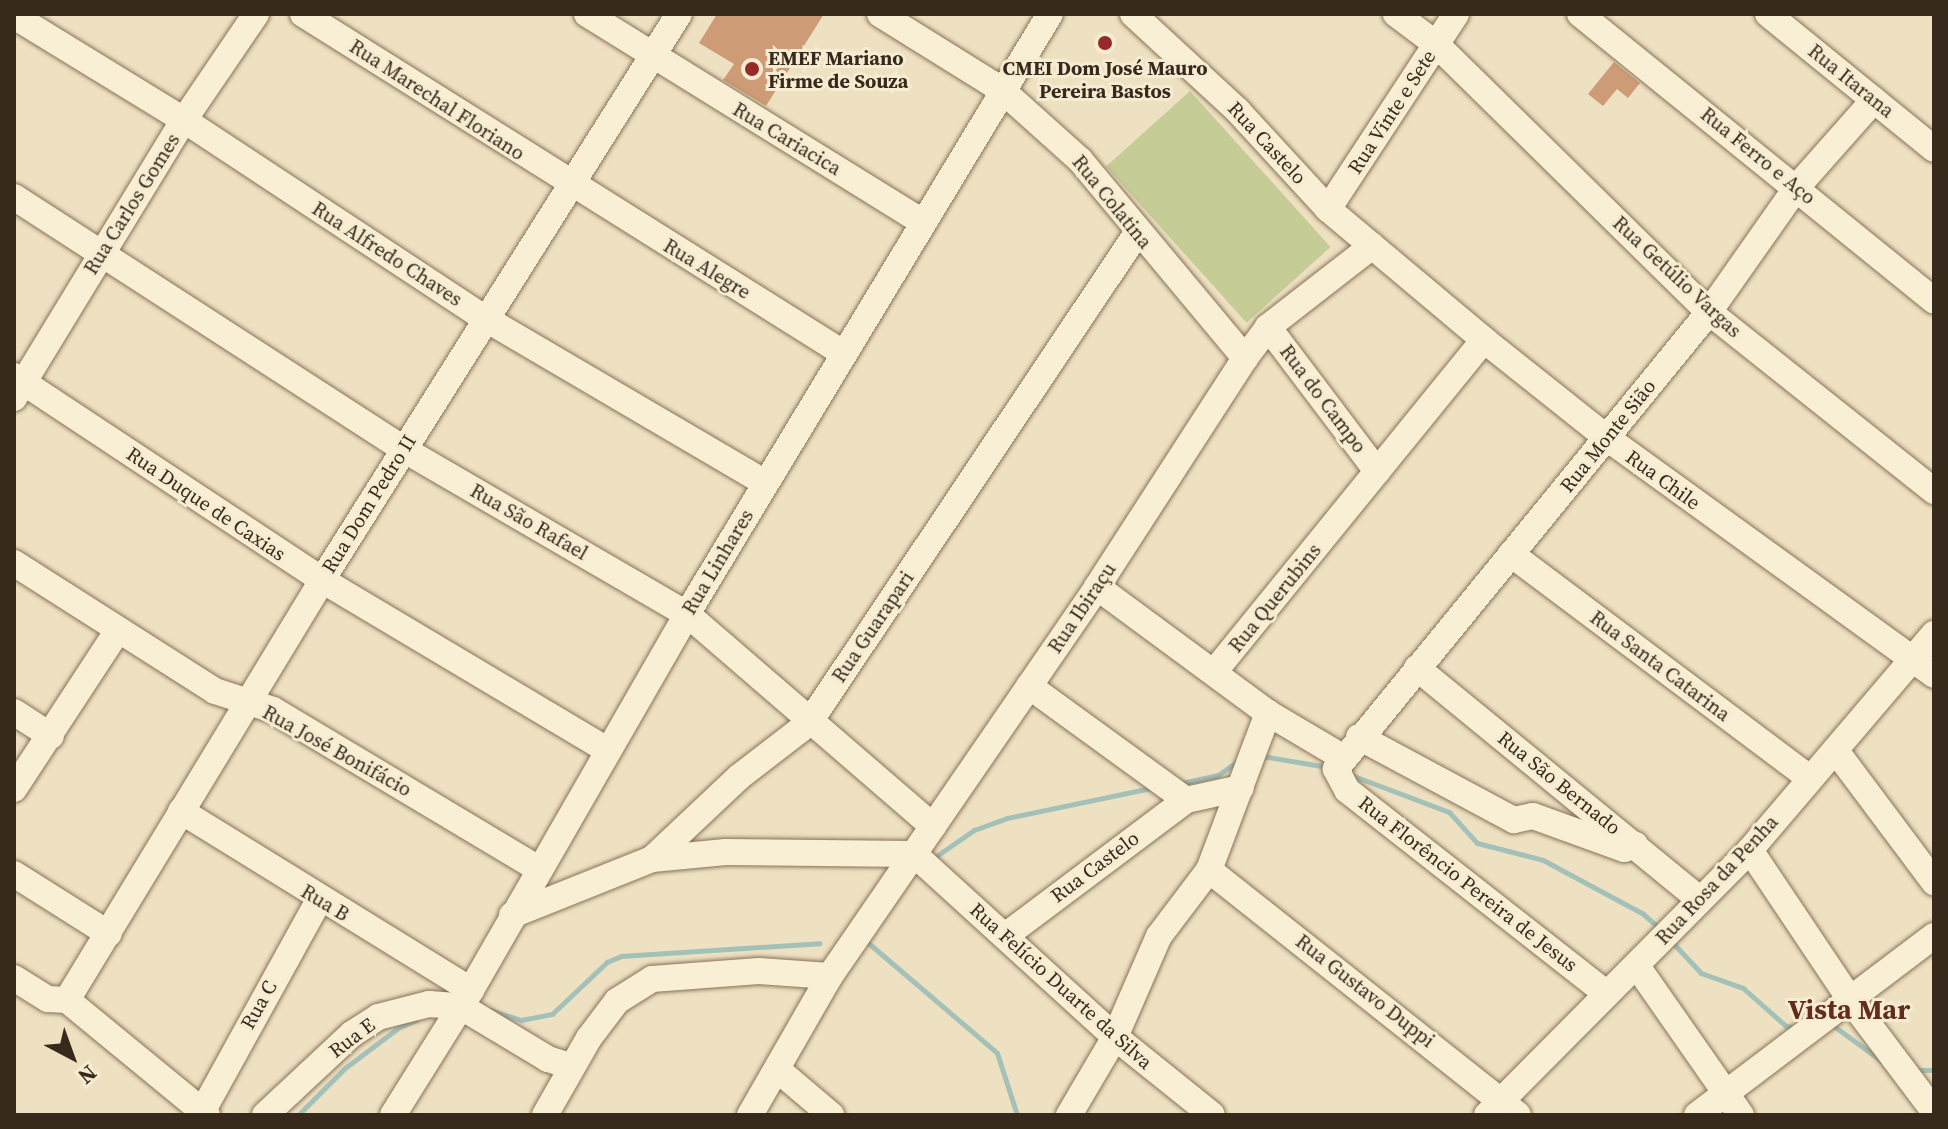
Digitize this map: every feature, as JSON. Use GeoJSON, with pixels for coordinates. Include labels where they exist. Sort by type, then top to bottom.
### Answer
{"type":"FeatureCollection","features":[{"type":"Feature","properties":{"kind":"street","name":"Rua Carlos Gomes"},"geometry":{"type":"LineString","coordinates":[[18,386],[184,120],[256,14]]}},
{"type":"Feature","properties":{"kind":"street","name":"Rua Marechal Floriano"},"geometry":{"type":"LineString","coordinates":[[303,14],[570,186]]}},
{"type":"Feature","properties":{"kind":"street","name":"Rua Cariacica"},"geometry":{"type":"LineString","coordinates":[[587,14],[922,222]]}},
{"type":"Feature","properties":{"kind":"street","name":"Rua Dom Pedro II"},"geometry":{"type":"LineString","coordinates":[[67,1000],[403,449],[679,14]]}},
{"type":"Feature","properties":{"kind":"street","name":"Rua Colatina"},"geometry":{"type":"LineString","coordinates":[[880,14],[1002,90],[1080,160],[1137,233],[1245,358]]}},
{"type":"Feature","properties":{"kind":"street","name":"Rua Linhares"},"geometry":{"type":"LineString","coordinates":[[400,1113],[537,868],[687,614],[1050,14]]}},
{"type":"Feature","properties":{"kind":"street","name":"Rua Castelo"},"geometry":{"type":"LineString","coordinates":[[1133,14],[1217,90],[1328,209]]}},
{"type":"Feature","properties":{"kind":"street","name":"Rua Getúlio Vargas"},"geometry":{"type":"LineString","coordinates":[[1396,14],[1436,44],[1709,312],[1934,491]]}},
{"type":"Feature","properties":{"kind":"street","name":"Rua Vinte e Sete"},"geometry":{"type":"LineString","coordinates":[[1328,209],[1456,14]]}},
{"type":"Feature","properties":{"kind":"street","name":"Rua Ferro e Aço"},"geometry":{"type":"LineString","coordinates":[[1580,14],[1934,301]]}},
{"type":"Feature","properties":{"kind":"street","name":"Rua Itarana"},"geometry":{"type":"LineString","coordinates":[[1768,14],[1934,149]]}},
{"type":"Feature","properties":{"kind":"street","name":"Rua Alfredo Chaves"},"geometry":{"type":"LineString","coordinates":[[14,16],[184,120],[486,319],[766,483]]}},
{"type":"Feature","properties":{"kind":"street","name":"Rua Monte Sião"},"geometry":{"type":"LineString","coordinates":[[1346,754],[1709,312],[1797,187],[1874,100]]}},
{"type":"Feature","properties":{"kind":"street","name":"Rua Alegre"},"geometry":{"type":"LineString","coordinates":[[570,186],[843,353]]}},
{"type":"Feature","properties":{"kind":"street","name":"Rua São Rafael"},"geometry":{"type":"LineString","coordinates":[[14,197],[403,449],[687,614],[809,723],[933,826]]}},
{"type":"Feature","properties":{"kind":"street","name":"Rua Chile"},"geometry":{"type":"LineString","coordinates":[[1328,209],[1607,438],[1923,668]]}},
{"type":"Feature","properties":{"kind":"street","name":"Rua Guarapari"},"geometry":{"type":"LineString","coordinates":[[512,915],[652,859],[739,777],[809,723],[1137,233]]}},
{"type":"Feature","properties":{"kind":"street"},"geometry":{"type":"LineString","coordinates":[[1245,358],[1268,327],[1372,246]]}},
{"type":"Feature","properties":{"kind":"street","name":"Rua do Campo"},"geometry":{"type":"LineString","coordinates":[[1268,327],[1377,471]]}},
{"type":"Feature","properties":{"kind":"street","name":"Rua Querubins"},"geometry":{"type":"LineString","coordinates":[[1484,340],[1214,672],[1268,713],[1346,754],[1514,820],[1533,816],[1624,849],[1635,845]]}},
{"type":"Feature","properties":{"kind":"street","name":"Rua Ibiraçu"},"geometry":{"type":"LineString","coordinates":[[750,1115],[830,976],[1097,587],[1245,358]]}},
{"type":"Feature","properties":{"kind":"street","name":"Rua Duque de Caxias"},"geometry":{"type":"LineString","coordinates":[[18,386],[322,580],[607,750]]}},
{"type":"Feature","properties":{"kind":"street","name":"Rua Santa Catarina"},"geometry":{"type":"LineString","coordinates":[[1511,554],[1809,778]]}},
{"type":"Feature","properties":{"kind":"street","name":"Rua José Bonifácio"},"geometry":{"type":"LineString","coordinates":[[14,563],[215,691],[247,705],[273,710],[537,868]]}},
{"type":"Feature","properties":{"kind":"street"},"geometry":{"type":"LineString","coordinates":[[1097,587],[1214,672]]}},
{"type":"Feature","properties":{"kind":"street"},"geometry":{"type":"LineString","coordinates":[[14,789],[118,630]]}},
{"type":"Feature","properties":{"kind":"street","name":"Rua Rosa da Penha"},"geometry":{"type":"LineString","coordinates":[[1503,1110],[1607,994],[1750,850],[1809,778],[1923,668],[1934,634]]}},
{"type":"Feature","properties":{"kind":"street","name":"Rua São Bernado"},"geometry":{"type":"LineString","coordinates":[[1417,668],[1700,900]]}},
{"type":"Feature","properties":{"kind":"street"},"geometry":{"type":"LineString","coordinates":[[1029,686],[1186,800],[1241,788]]}},
{"type":"Feature","properties":{"kind":"street"},"geometry":{"type":"LineString","coordinates":[[14,712],[51,736]]}},
{"type":"Feature","properties":{"kind":"street"},"geometry":{"type":"LineString","coordinates":[[1069,1115],[1115,1037],[1159,936],[1209,870],[1268,713]]}},
{"type":"Feature","properties":{"kind":"street"},"geometry":{"type":"LineString","coordinates":[[1836,751],[1934,882]]}},
{"type":"Feature","properties":{"kind":"street","name":"Rua Florêncio Pereira de Jesus"},"geometry":{"type":"LineString","coordinates":[[1346,754],[1347,790],[1607,994]]}},
{"type":"Feature","properties":{"kind":"street","name":"Rua Castelo"},"geometry":{"type":"LineString","coordinates":[[1005,936],[1186,800]]}},
{"type":"Feature","properties":{"kind":"street","name":"Rua B"},"geometry":{"type":"LineString","coordinates":[[181,811],[466,998],[548,1059],[572,1067]]}},
{"type":"Feature","properties":{"kind":"street"},"geometry":{"type":"LineString","coordinates":[[1750,850],[1851,1001],[1934,1111]]}},
{"type":"Feature","properties":{"kind":"street"},"geometry":{"type":"LineString","coordinates":[[652,859],[726,852],[914,854]]}},
{"type":"Feature","properties":{"kind":"street","name":"Rua Felício Duarte da Silva"},"geometry":{"type":"LineString","coordinates":[[914,854],[1115,1037],[1212,1115]]}},
{"type":"Feature","properties":{"kind":"street","name":"Rua Gustavo Duppi"},"geometry":{"type":"LineString","coordinates":[[1209,870],[1503,1110]]}},
{"type":"Feature","properties":{"kind":"street"},"geometry":{"type":"LineString","coordinates":[[14,874],[109,934]]}},
{"type":"Feature","properties":{"kind":"street","name":"Rua C"},"geometry":{"type":"LineString","coordinates":[[204,1113],[319,900]]}},
{"type":"Feature","properties":{"kind":"street"},"geometry":{"type":"LineString","coordinates":[[1697,1115],[1734,1105],[1851,1001],[1934,936]]}},
{"type":"Feature","properties":{"kind":"street"},"geometry":{"type":"LineString","coordinates":[[1637,966],[1734,1105]]}},
{"type":"Feature","properties":{"kind":"street"},"geometry":{"type":"LineString","coordinates":[[545,1115],[572,1067],[617,1001],[652,979],[759,971],[830,976]]}},
{"type":"Feature","properties":{"kind":"street"},"geometry":{"type":"LineString","coordinates":[[14,978],[48,999],[67,1000],[204,1113]]}},
{"type":"Feature","properties":{"kind":"street","name":"Rua E"},"geometry":{"type":"LineString","coordinates":[[265,1115],[327,1055],[378,1017],[466,998]]}},
{"type":"Feature","properties":{"kind":"street"},"geometry":{"type":"LineString","coordinates":[[778,1070],[831,1115]]}},
{"type":"Feature","properties":{"kind":"green space"},"geometry":{"type":"Polygon","coordinates":[[[1190,91],[1331,247],[1247,323],[1106,167],[1190,91]]]}},
{"type":"Feature","properties":{"kind":"building","name":"EMEF Mariano Firme de Souza"},"geometry":{"type":"Polygon","coordinates":[[[717,14],[824,14],[766,106],[723,80],[734,64],[699,43],[717,14]]]}},
{"type":"Feature","properties":{"kind":"building"},"geometry":{"type":"Polygon","coordinates":[[[1614,62],[1640,83],[1628,98],[1617,89],[1603,106],[1588,94],[1614,62]]]}},
{"type":"Feature","properties":{"kind":"waterway"},"geometry":{"type":"LineString","coordinates":[[1262,756],[1327,767]]}},
{"type":"Feature","properties":{"kind":"waterway"},"geometry":{"type":"LineString","coordinates":[[1177,784],[1218,775],[1241,759]]}},
{"type":"Feature","properties":{"kind":"waterway"},"geometry":{"type":"LineString","coordinates":[[1351,775],[1449,812],[1477,843],[1543,860],[1642,913],[1659,928]]}},
{"type":"Feature","properties":{"kind":"waterway"},"geometry":{"type":"LineString","coordinates":[[932,859],[974,830],[1007,818],[1151,788]]}},
{"type":"Feature","properties":{"kind":"waterway"},"geometry":{"type":"LineString","coordinates":[[866,941],[997,1053],[1017,1115]]}},
{"type":"Feature","properties":{"kind":"waterway"},"geometry":{"type":"LineString","coordinates":[[1671,941],[1701,973],[1743,988],[1786,1026],[1798,1028]]}},
{"type":"Feature","properties":{"kind":"waterway"},"geometry":{"type":"LineString","coordinates":[[490,1010],[521,1020],[552,1014],[607,962],[621,956],[820,943]]}},
{"type":"Feature","properties":{"kind":"waterway"},"geometry":{"type":"LineString","coordinates":[[298,1115],[345,1068],[398,1028],[416,1020]]}},
{"type":"Feature","properties":{"kind":"waterway"},"geometry":{"type":"LineString","coordinates":[[1831,1024],[1883,1062]]}},
{"type":"Feature","properties":{"kind":"waterway"},"geometry":{"type":"LineString","coordinates":[[1916,1070],[1934,1070]]}},
{"type":"Feature","properties":{"kind":"place","name":"CMEI Dom José Mauro Pereira Bastos"},"geometry":{"type":"Point","coordinates":[1105,43]}},
{"type":"Feature","properties":{"kind":"place","name":"EMEF Mariano Firme de Souza"},"geometry":{"type":"Point","coordinates":[752,69]}},
{"type":"Feature","properties":{"kind":"district","name":"Vista Mar"},"geometry":{"type":"Point","coordinates":[1849,1009]}}]}
